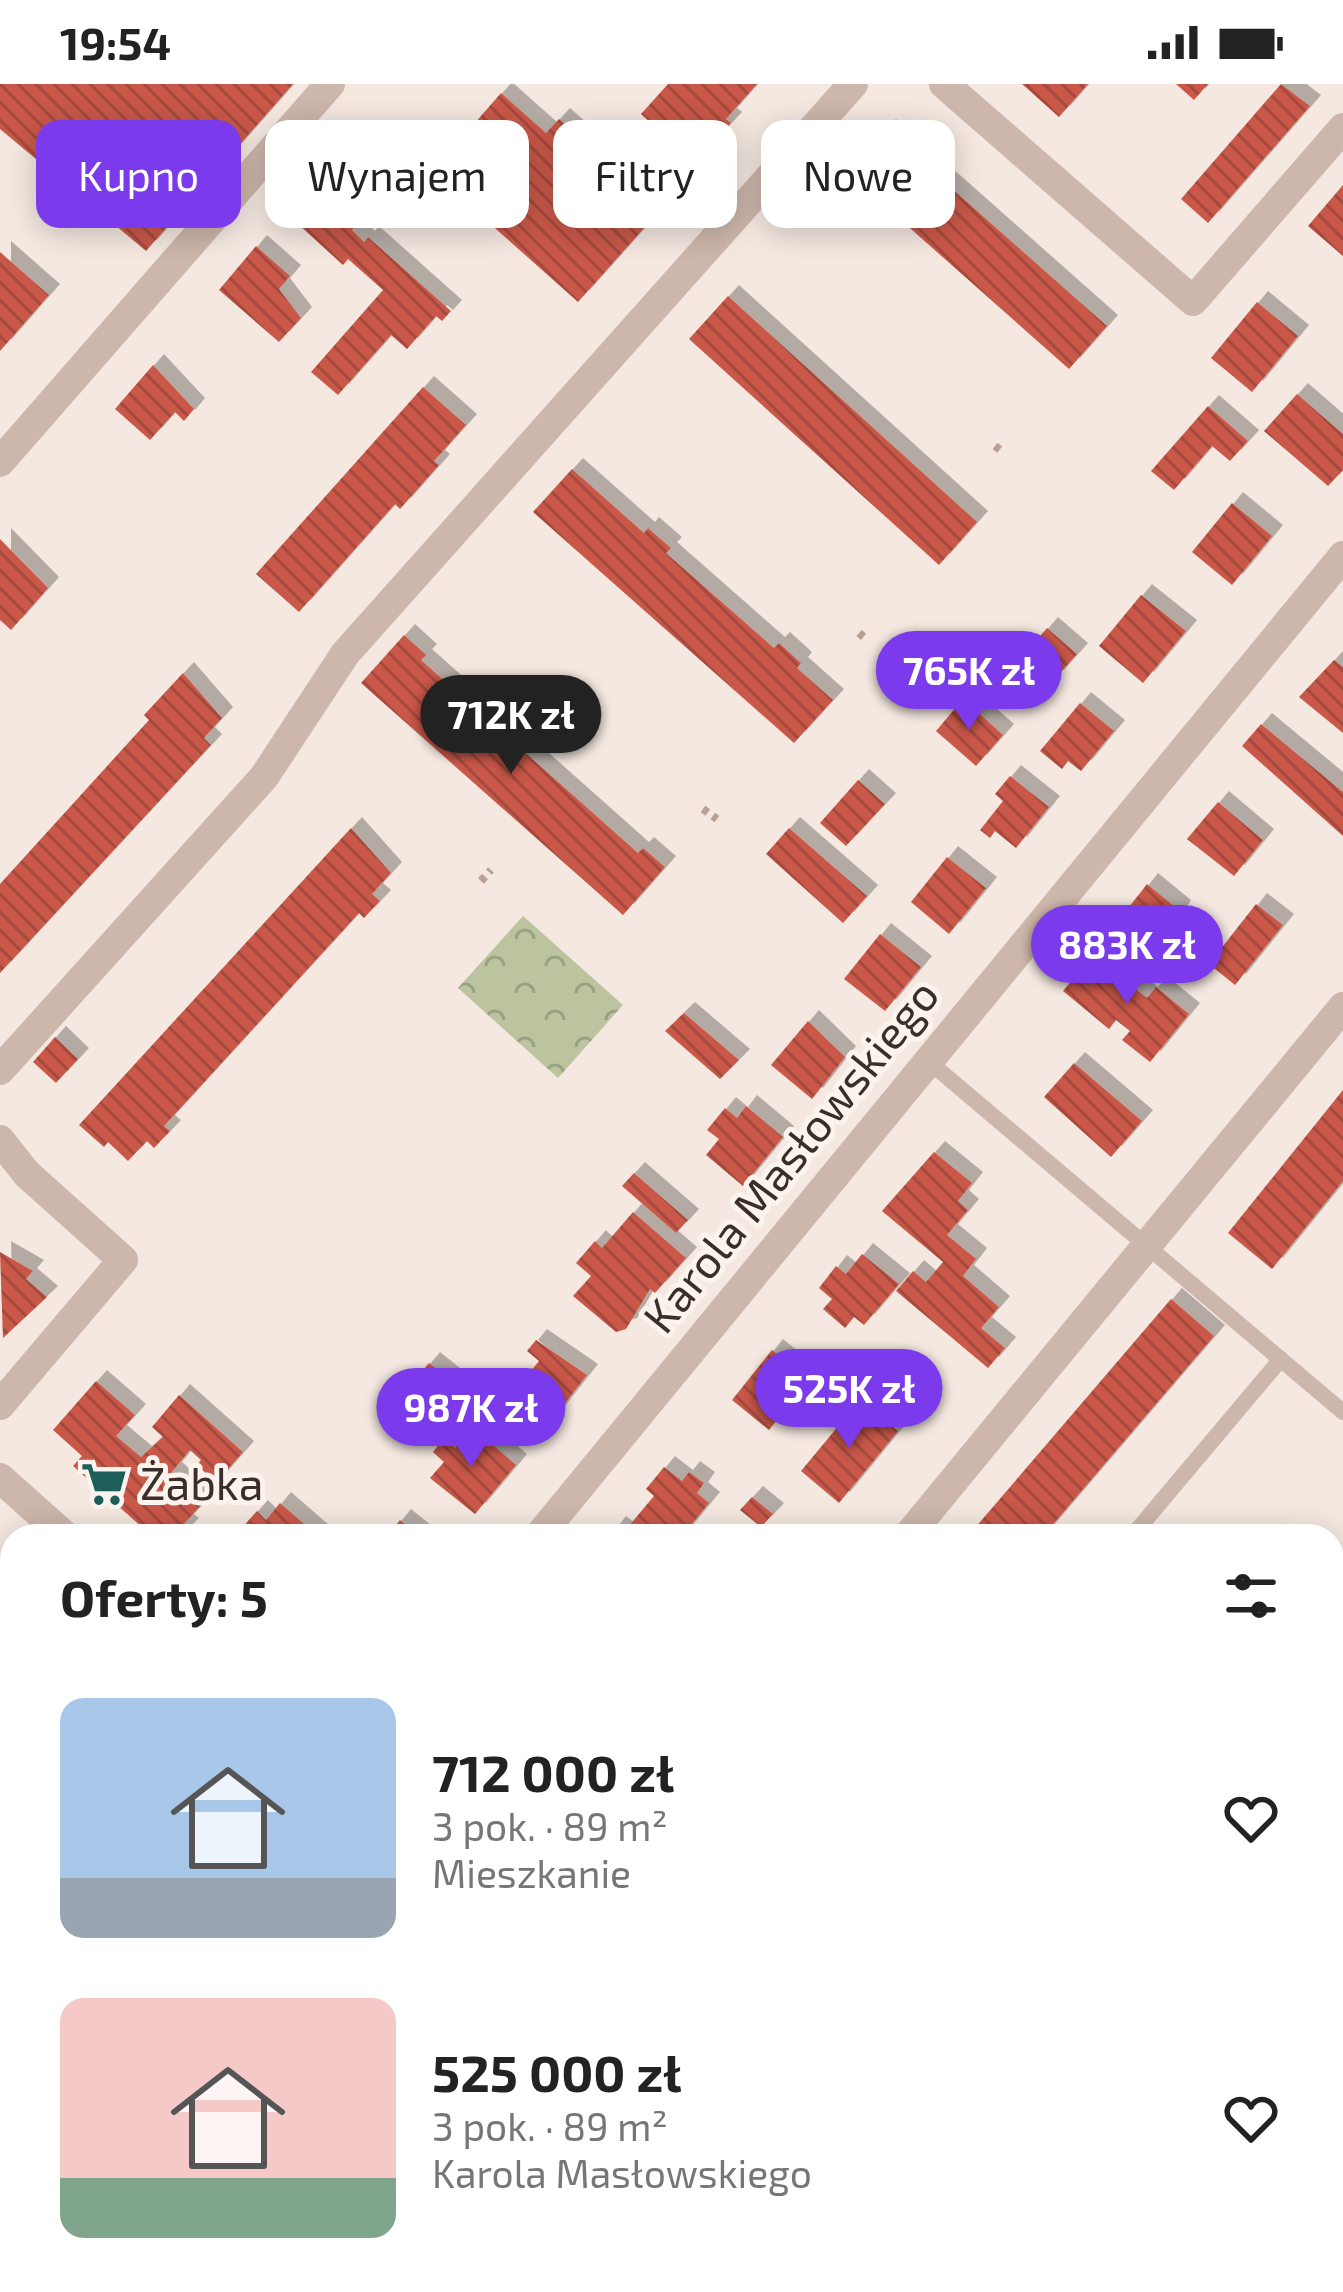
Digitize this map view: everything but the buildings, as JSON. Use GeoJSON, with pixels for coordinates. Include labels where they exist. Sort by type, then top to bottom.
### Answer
{"type":"FeatureCollection","features":[{"type":"Feature","properties":{"kind":"street"},"geometry":{"type":"LineString","coordinates":[[0,462],[330,84]]}},
{"type":"Feature","properties":{"kind":"street"},"geometry":{"type":"LineString","coordinates":[[0,1070],[264,778],[345,654],[853,84]]}},
{"type":"Feature","properties":{"kind":"street"},"geometry":{"type":"LineString","coordinates":[[944,84],[1193,301],[1343,128]]}},
{"type":"Feature","properties":{"kind":"street","name":"Karola Masłowskiego"},"geometry":{"type":"LineString","coordinates":[[549,1524],[1343,556]]}},
{"type":"Feature","properties":{"kind":"street"},"geometry":{"type":"LineString","coordinates":[[918,1524],[1343,1007]]}},
{"type":"Feature","properties":{"kind":"street"},"geometry":{"type":"LineString","coordinates":[[0,1140],[27,1174],[122,1260],[9,1394]]}},
{"type":"Feature","properties":{"kind":"street"},"geometry":{"type":"LineString","coordinates":[[0,1478],[52,1524]]}},
{"type":"Feature","properties":{"kind":"lane"},"geometry":{"type":"LineString","coordinates":[[927,1060],[1343,1412]]}},
{"type":"Feature","properties":{"kind":"lane"},"geometry":{"type":"LineString","coordinates":[[1142,1524],[1281,1359]]}},
{"type":"Feature","properties":{"kind":"path"},"geometry":{"type":"LineString","coordinates":[[995,446],[1004,453]]}},
{"type":"Feature","properties":{"kind":"path"},"geometry":{"type":"LineString","coordinates":[[703,809],[717,819]]}},
{"type":"Feature","properties":{"kind":"path"},"geometry":{"type":"LineString","coordinates":[[481,881],[490,870]]}},
{"type":"Feature","properties":{"kind":"green space"},"geometry":{"type":"Polygon","coordinates":[[[523,916],[623,1005],[558,1078],[458,988],[523,916]]]}},
{"type":"Feature","properties":{"kind":"place","name":"Żabka"},"geometry":{"type":"Point","coordinates":[104,1484]}}]}
